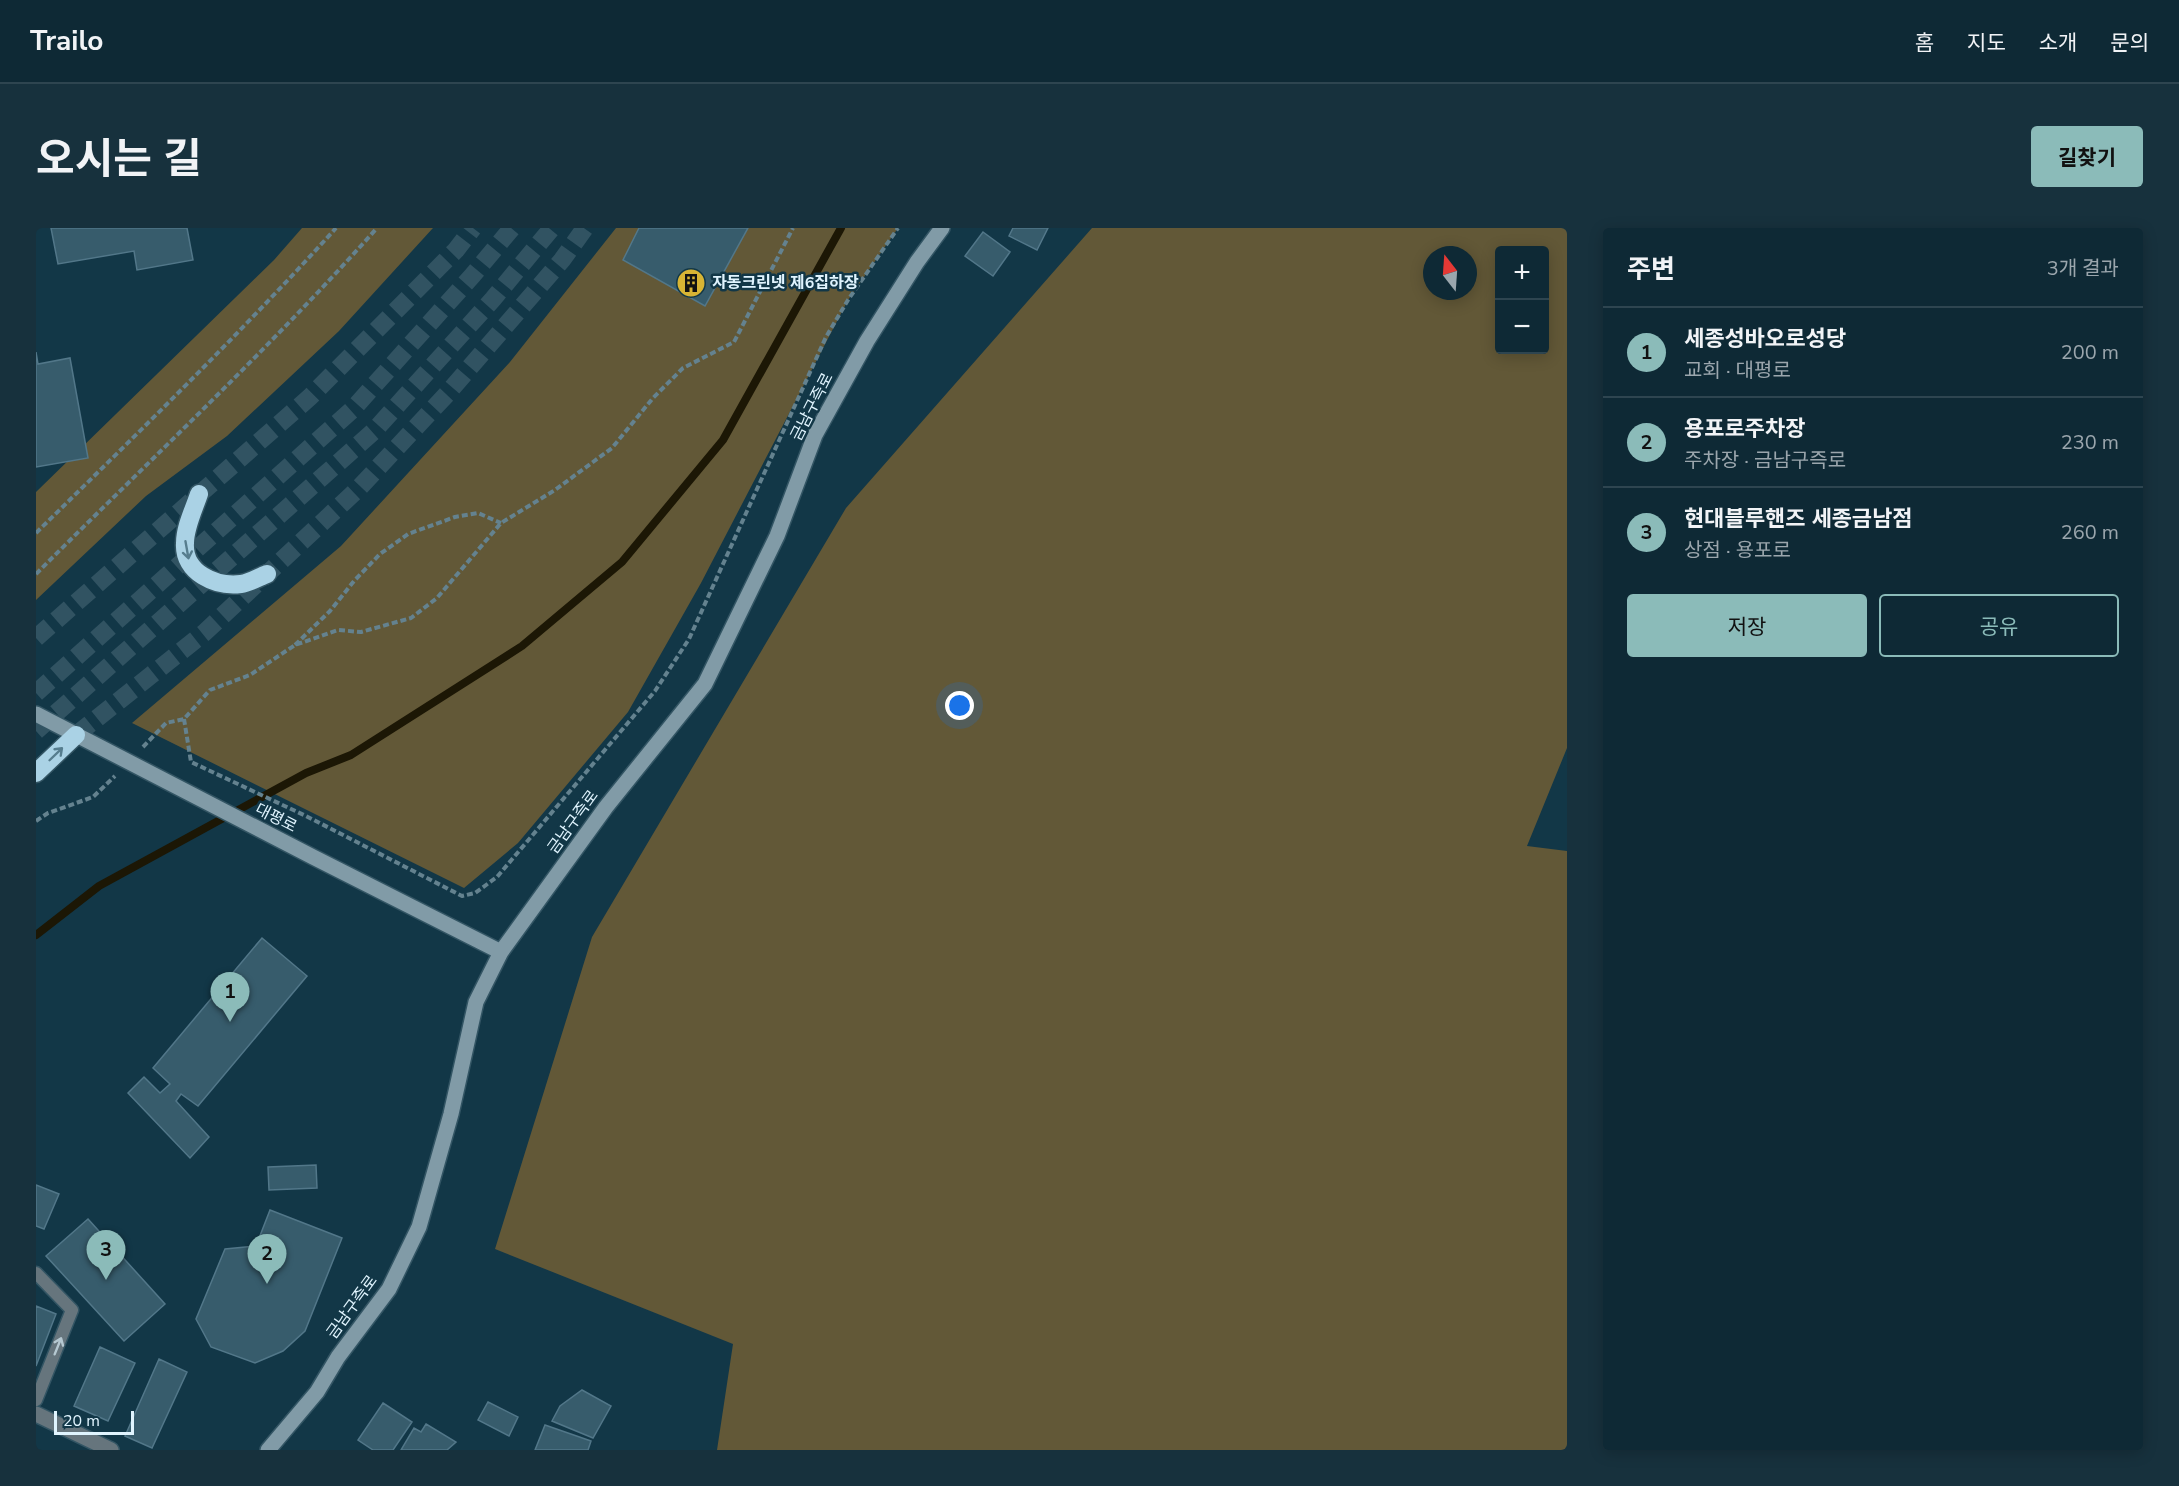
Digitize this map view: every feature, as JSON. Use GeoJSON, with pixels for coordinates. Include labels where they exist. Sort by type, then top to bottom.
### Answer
{"type":"FeatureCollection","features":[{"type":"Feature","properties":{"kind":"highway"},"geometry":{"type":"LineString","coordinates":[[199,494],[184,544],[190,564],[202,576],[222,584],[244,584],[267,574]]}},
{"type":"Feature","properties":{"kind":"highway"},"geometry":{"type":"LineString","coordinates":[[36,773],[76,735]]}},
{"type":"Feature","properties":{"kind":"main road","name":"금남구즉로"},"geometry":{"type":"LineString","coordinates":[[268,1450],[316,1392],[338,1357],[389,1289],[419,1227],[451,1114],[476,1002],[501,952],[606,807],[705,684],[777,537],[815,435],[867,341],[917,262],[942,228]]}},
{"type":"Feature","properties":{"kind":"main road","name":"대평로"},"geometry":{"type":"LineString","coordinates":[[36,714],[313,858],[501,952]]}},
{"type":"Feature","properties":{"kind":"street"},"geometry":{"type":"LineString","coordinates":[[36,1414],[111,1450]]}},
{"type":"Feature","properties":{"kind":"lane"},"geometry":{"type":"LineString","coordinates":[[36,1273],[72,1310],[36,1400]]}},
{"type":"Feature","properties":{"kind":"path"},"geometry":{"type":"LineString","coordinates":[[36,532],[159,413],[336,228]]}},
{"type":"Feature","properties":{"kind":"path"},"geometry":{"type":"LineString","coordinates":[[36,574],[220,394],[331,280],[377,228]]}},
{"type":"Feature","properties":{"kind":"path"},"geometry":{"type":"LineString","coordinates":[[295,645],[338,630],[361,632],[411,618],[436,598],[501,523],[555,490],[612,448],[653,398],[683,368],[734,342],[793,228]]}},
{"type":"Feature","properties":{"kind":"path"},"geometry":{"type":"LineString","coordinates":[[184,719],[191,762],[306,816],[462,896],[475,893],[497,877],[655,691],[689,639],[826,337],[848,300],[898,228]]}},
{"type":"Feature","properties":{"kind":"path"},"geometry":{"type":"LineString","coordinates":[[166,723],[184,719],[210,690],[250,675],[295,645],[330,611],[380,554],[408,534],[455,517],[478,513],[501,523]]}},
{"type":"Feature","properties":{"kind":"path"},"geometry":{"type":"LineString","coordinates":[[36,821],[48,813],[93,797]]}},
{"type":"Feature","properties":{"kind":"shaded area"},"geometry":{"type":"Polygon","coordinates":[[[302,228],[433,228],[339,331],[227,436],[146,496],[36,600],[36,492],[274,260],[302,228]]]}},
{"type":"Feature","properties":{"kind":"shaded area"},"geometry":{"type":"Polygon","coordinates":[[[616,228],[898,228],[848,300],[701,583],[628,712],[518,843],[464,888],[132,723],[341,546],[510,362],[616,228]]]}},
{"type":"Feature","properties":{"kind":"shaded area"},"geometry":{"type":"Polygon","coordinates":[[[1092,228],[1567,228],[1567,748],[1527,846],[1567,851],[1567,1450],[717,1450],[733,1344],[495,1249],[592,937],[846,508],[1092,228]]]}},
{"type":"Feature","properties":{"kind":"building"},"geometry":{"type":"Polygon","coordinates":[[[51,228],[187,228],[193,260],[137,270],[134,251],[58,264],[51,228]]]}},
{"type":"Feature","properties":{"kind":"building","name":"자동크린넷 제6집하장"},"geometry":{"type":"Polygon","coordinates":[[[639,228],[748,228],[705,306],[623,260],[639,228]]]}},
{"type":"Feature","properties":{"kind":"building"},"geometry":{"type":"Polygon","coordinates":[[[1013,228],[1048,228],[1037,250],[1009,236],[1013,228]]]}},
{"type":"Feature","properties":{"kind":"building"},"geometry":{"type":"Polygon","coordinates":[[[983,232],[1010,252],[993,276],[965,256],[983,232]]]}},
{"type":"Feature","properties":{"kind":"building"},"geometry":{"type":"Polygon","coordinates":[[[36,352],[38,364],[70,358],[88,458],[36,467],[36,352]]]}},
{"type":"Feature","properties":{"kind":"building"},"geometry":{"type":"Polygon","coordinates":[[[262,938],[307,976],[198,1106],[181,1094],[176,1101],[209,1137],[190,1158],[128,1093],[144,1077],[160,1093],[170,1084],[153,1068],[262,938]]]}},
{"type":"Feature","properties":{"kind":"building"},"geometry":{"type":"Polygon","coordinates":[[[316,1165],[317,1188],[269,1190],[268,1167],[316,1165]]]}},
{"type":"Feature","properties":{"kind":"building"},"geometry":{"type":"Polygon","coordinates":[[[36,1185],[59,1194],[44,1229],[36,1226],[36,1185]]]}},
{"type":"Feature","properties":{"kind":"building"},"geometry":{"type":"Polygon","coordinates":[[[270,1210],[342,1238],[305,1331],[283,1351],[255,1363],[211,1347],[196,1319],[225,1249],[256,1246],[270,1210]]]}},
{"type":"Feature","properties":{"kind":"building"},"geometry":{"type":"Polygon","coordinates":[[[88,1219],[165,1304],[124,1341],[46,1256],[88,1219]]]}},
{"type":"Feature","properties":{"kind":"building"},"geometry":{"type":"Polygon","coordinates":[[[36,1306],[56,1314],[36,1366],[36,1306]]]}},
{"type":"Feature","properties":{"kind":"building"},"geometry":{"type":"Polygon","coordinates":[[[100,1347],[135,1363],[108,1421],[74,1406],[100,1347]]]}},
{"type":"Feature","properties":{"kind":"building"},"geometry":{"type":"Polygon","coordinates":[[[159,1359],[187,1372],[152,1448],[125,1436],[159,1359]]]}},
{"type":"Feature","properties":{"kind":"building"},"geometry":{"type":"Polygon","coordinates":[[[582,1390],[611,1406],[593,1438],[552,1421],[560,1406],[582,1390]]]}},
{"type":"Feature","properties":{"kind":"building"},"geometry":{"type":"Polygon","coordinates":[[[488,1402],[518,1417],[509,1436],[478,1420],[488,1402]]]}},
{"type":"Feature","properties":{"kind":"building"},"geometry":{"type":"Polygon","coordinates":[[[383,1403],[412,1422],[393,1450],[373,1450],[358,1440],[383,1403]]]}},
{"type":"Feature","properties":{"kind":"building"},"geometry":{"type":"Polygon","coordinates":[[[426,1424],[456,1442],[447,1450],[401,1450],[414,1428],[421,1432],[426,1424]]]}},
{"type":"Feature","properties":{"kind":"building"},"geometry":{"type":"Polygon","coordinates":[[[545,1425],[591,1441],[588,1450],[535,1450],[545,1425]]]}},
{"type":"Feature","properties":{"kind":"waterway"},"geometry":{"type":"LineString","coordinates":[[36,935],[99,886],[306,773],[351,755],[522,646],[622,562],[723,440],[841,228]]}},
{"type":"Feature","properties":{"kind":"tunnel"},"geometry":{"type":"LineString","coordinates":[[36,638],[310,397],[456,250],[473,228]]}},
{"type":"Feature","properties":{"kind":"tunnel"},"geometry":{"type":"LineString","coordinates":[[36,693],[352,410],[512,228]]}},
{"type":"Feature","properties":{"kind":"tunnel"},"geometry":{"type":"LineString","coordinates":[[36,731],[374,431],[493,299],[552,228]]}},
{"type":"Feature","properties":{"kind":"tunnel"},"geometry":{"type":"LineString","coordinates":[[76,735],[204,633],[359,488],[447,394],[562,260],[585,228]]}},
{"type":"Feature","properties":{"kind":"place","name":"자동크린넷 제6집하장"},"geometry":{"type":"Point","coordinates":[691,283]}},
{"type":"Feature","properties":{"kind":"place","name":"세종성바오로성당"},"geometry":{"type":"Point","coordinates":[230,1022]}},
{"type":"Feature","properties":{"kind":"place","name":"현대블루핸즈 세종금남점"},"geometry":{"type":"Point","coordinates":[106,1280]}},
{"type":"Feature","properties":{"kind":"place","name":"용포로주차장"},"geometry":{"type":"Point","coordinates":[267,1284]}}]}
